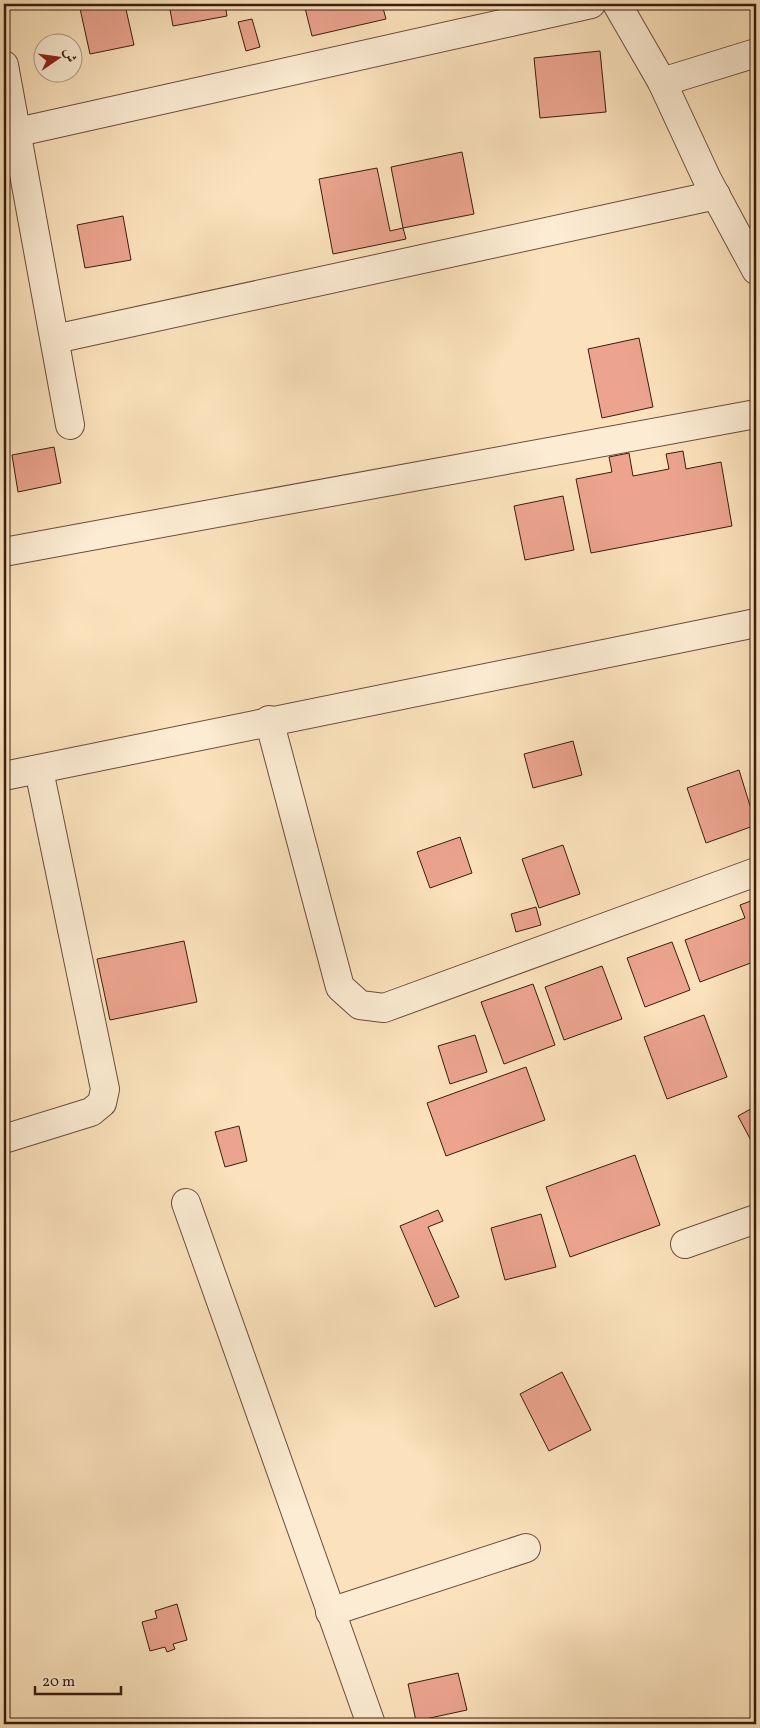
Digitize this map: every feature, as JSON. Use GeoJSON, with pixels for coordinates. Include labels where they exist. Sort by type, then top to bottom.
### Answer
{"type":"FeatureCollection","features":[{"type":"Feature","properties":{"kind":"street"},"geometry":{"type":"LineString","coordinates":[[18,132],[591,4]]}},
{"type":"Feature","properties":{"kind":"street"},"geometry":{"type":"LineString","coordinates":[[617,4],[662,82],[716,196],[756,270]]}},
{"type":"Feature","properties":{"kind":"street"},"geometry":{"type":"LineString","coordinates":[[662,82],[756,53]]}},
{"type":"Feature","properties":{"kind":"street"},"geometry":{"type":"LineString","coordinates":[[4,65],[18,132],[70,425]]}},
{"type":"Feature","properties":{"kind":"street"},"geometry":{"type":"LineString","coordinates":[[55,339],[716,196]]}},
{"type":"Feature","properties":{"kind":"street"},"geometry":{"type":"LineString","coordinates":[[4,552],[756,414]]}},
{"type":"Feature","properties":{"kind":"street"},"geometry":{"type":"LineString","coordinates":[[4,776],[269,720],[756,623]]}},
{"type":"Feature","properties":{"kind":"street"},"geometry":{"type":"LineString","coordinates":[[269,720],[340,987],[360,1006],[384,1008],[756,872]]}},
{"type":"Feature","properties":{"kind":"street"},"geometry":{"type":"LineString","coordinates":[[4,1139],[91,1112],[102,1103],[105,1089],[39,770]]}},
{"type":"Feature","properties":{"kind":"street"},"geometry":{"type":"LineString","coordinates":[[186,1203],[371,1724]]}},
{"type":"Feature","properties":{"kind":"street"},"geometry":{"type":"LineString","coordinates":[[685,1244],[756,1219]]}},
{"type":"Feature","properties":{"kind":"street"},"geometry":{"type":"LineString","coordinates":[[330,1612],[526,1548]]}},
{"type":"Feature","properties":{"kind":"building"},"geometry":{"type":"Polygon","coordinates":[[[79,4],[128,4],[125,5],[134,45],[90,54],[79,4]]]}},
{"type":"Feature","properties":{"kind":"building"},"geometry":{"type":"Polygon","coordinates":[[[169,4],[225,4],[227,16],[173,26],[169,4]]]}},
{"type":"Feature","properties":{"kind":"building"},"geometry":{"type":"Polygon","coordinates":[[[304,4],[382,4],[386,19],[312,36],[304,4]]]}},
{"type":"Feature","properties":{"kind":"building"},"geometry":{"type":"Polygon","coordinates":[[[252,19],[260,47],[246,51],[238,22],[252,19]]]}},
{"type":"Feature","properties":{"kind":"building"},"geometry":{"type":"Polygon","coordinates":[[[600,51],[606,112],[540,118],[534,58],[600,51]]]}},
{"type":"Feature","properties":{"kind":"building"},"geometry":{"type":"Polygon","coordinates":[[[462,152],[474,214],[403,228],[391,167],[462,152]]]}},
{"type":"Feature","properties":{"kind":"building"},"geometry":{"type":"Polygon","coordinates":[[[377,168],[390,231],[403,228],[406,239],[333,254],[319,179],[377,168]]]}},
{"type":"Feature","properties":{"kind":"building"},"geometry":{"type":"Polygon","coordinates":[[[123,216],[131,260],[85,268],[77,225],[123,216]]]}},
{"type":"Feature","properties":{"kind":"building"},"geometry":{"type":"Polygon","coordinates":[[[639,338],[653,407],[602,418],[588,349],[639,338]]]}},
{"type":"Feature","properties":{"kind":"building"},"geometry":{"type":"Polygon","coordinates":[[[54,447],[61,483],[18,492],[12,455],[54,447]]]}},
{"type":"Feature","properties":{"kind":"building"},"geometry":{"type":"Polygon","coordinates":[[[683,451],[686,469],[721,462],[732,526],[591,553],[576,479],[612,472],[609,457],[629,453],[633,476],[669,469],[666,454],[683,451]]]}},
{"type":"Feature","properties":{"kind":"building"},"geometry":{"type":"Polygon","coordinates":[[[563,496],[574,550],[525,560],[514,506],[563,496]]]}},
{"type":"Feature","properties":{"kind":"building"},"geometry":{"type":"Polygon","coordinates":[[[573,741],[582,775],[533,788],[524,754],[573,741]]]}},
{"type":"Feature","properties":{"kind":"building"},"geometry":{"type":"Polygon","coordinates":[[[739,770],[756,825],[706,843],[687,788],[739,770]]]}},
{"type":"Feature","properties":{"kind":"building"},"geometry":{"type":"Polygon","coordinates":[[[460,837],[472,873],[430,888],[417,852],[460,837]]]}},
{"type":"Feature","properties":{"kind":"building"},"geometry":{"type":"Polygon","coordinates":[[[563,845],[580,894],[539,908],[522,859],[563,845]]]}},
{"type":"Feature","properties":{"kind":"building"},"geometry":{"type":"Polygon","coordinates":[[[756,899],[756,961],[700,982],[685,940],[745,918],[740,905],[756,899]]]}},
{"type":"Feature","properties":{"kind":"building"},"geometry":{"type":"Polygon","coordinates":[[[536,907],[541,925],[516,932],[511,914],[536,907]]]}},
{"type":"Feature","properties":{"kind":"building"},"geometry":{"type":"Polygon","coordinates":[[[184,941],[197,1002],[110,1020],[97,959],[184,941]]]}},
{"type":"Feature","properties":{"kind":"building"},"geometry":{"type":"Polygon","coordinates":[[[672,942],[690,990],[645,1007],[627,958],[672,942]]]}},
{"type":"Feature","properties":{"kind":"building"},"geometry":{"type":"Polygon","coordinates":[[[602,966],[622,1019],[564,1040],[545,987],[602,966]]]}},
{"type":"Feature","properties":{"kind":"building"},"geometry":{"type":"Polygon","coordinates":[[[533,984],[555,1045],[504,1064],[481,1002],[533,984]]]}},
{"type":"Feature","properties":{"kind":"building"},"geometry":{"type":"Polygon","coordinates":[[[704,1015],[727,1077],[667,1099],[644,1037],[704,1015]]]}},
{"type":"Feature","properties":{"kind":"building"},"geometry":{"type":"Polygon","coordinates":[[[475,1035],[487,1072],[450,1084],[438,1046],[475,1035]]]}},
{"type":"Feature","properties":{"kind":"building"},"geometry":{"type":"Polygon","coordinates":[[[526,1067],[545,1120],[446,1156],[427,1103],[526,1067]]]}},
{"type":"Feature","properties":{"kind":"building"},"geometry":{"type":"Polygon","coordinates":[[[756,1106],[756,1150],[738,1116],[756,1106]]]}},
{"type":"Feature","properties":{"kind":"building"},"geometry":{"type":"Polygon","coordinates":[[[239,1126],[247,1161],[225,1167],[215,1132],[239,1126]]]}},
{"type":"Feature","properties":{"kind":"building"},"geometry":{"type":"Polygon","coordinates":[[[635,1155],[660,1225],[570,1257],[546,1187],[635,1155]]]}},
{"type":"Feature","properties":{"kind":"building"},"geometry":{"type":"Polygon","coordinates":[[[438,1210],[443,1221],[428,1227],[459,1297],[435,1307],[400,1226],[438,1210]]]}},
{"type":"Feature","properties":{"kind":"building"},"geometry":{"type":"Polygon","coordinates":[[[541,1214],[556,1267],[505,1280],[491,1228],[541,1214]]]}},
{"type":"Feature","properties":{"kind":"building"},"geometry":{"type":"Polygon","coordinates":[[[562,1372],[591,1430],[549,1451],[520,1394],[562,1372]]]}},
{"type":"Feature","properties":{"kind":"building"},"geometry":{"type":"Polygon","coordinates":[[[177,1604],[187,1640],[173,1644],[175,1649],[167,1652],[165,1647],[150,1651],[142,1622],[157,1618],[155,1611],[177,1604]]]}},
{"type":"Feature","properties":{"kind":"building"},"geometry":{"type":"Polygon","coordinates":[[[458,1673],[467,1710],[416,1721],[408,1684],[458,1673]]]}}]}
